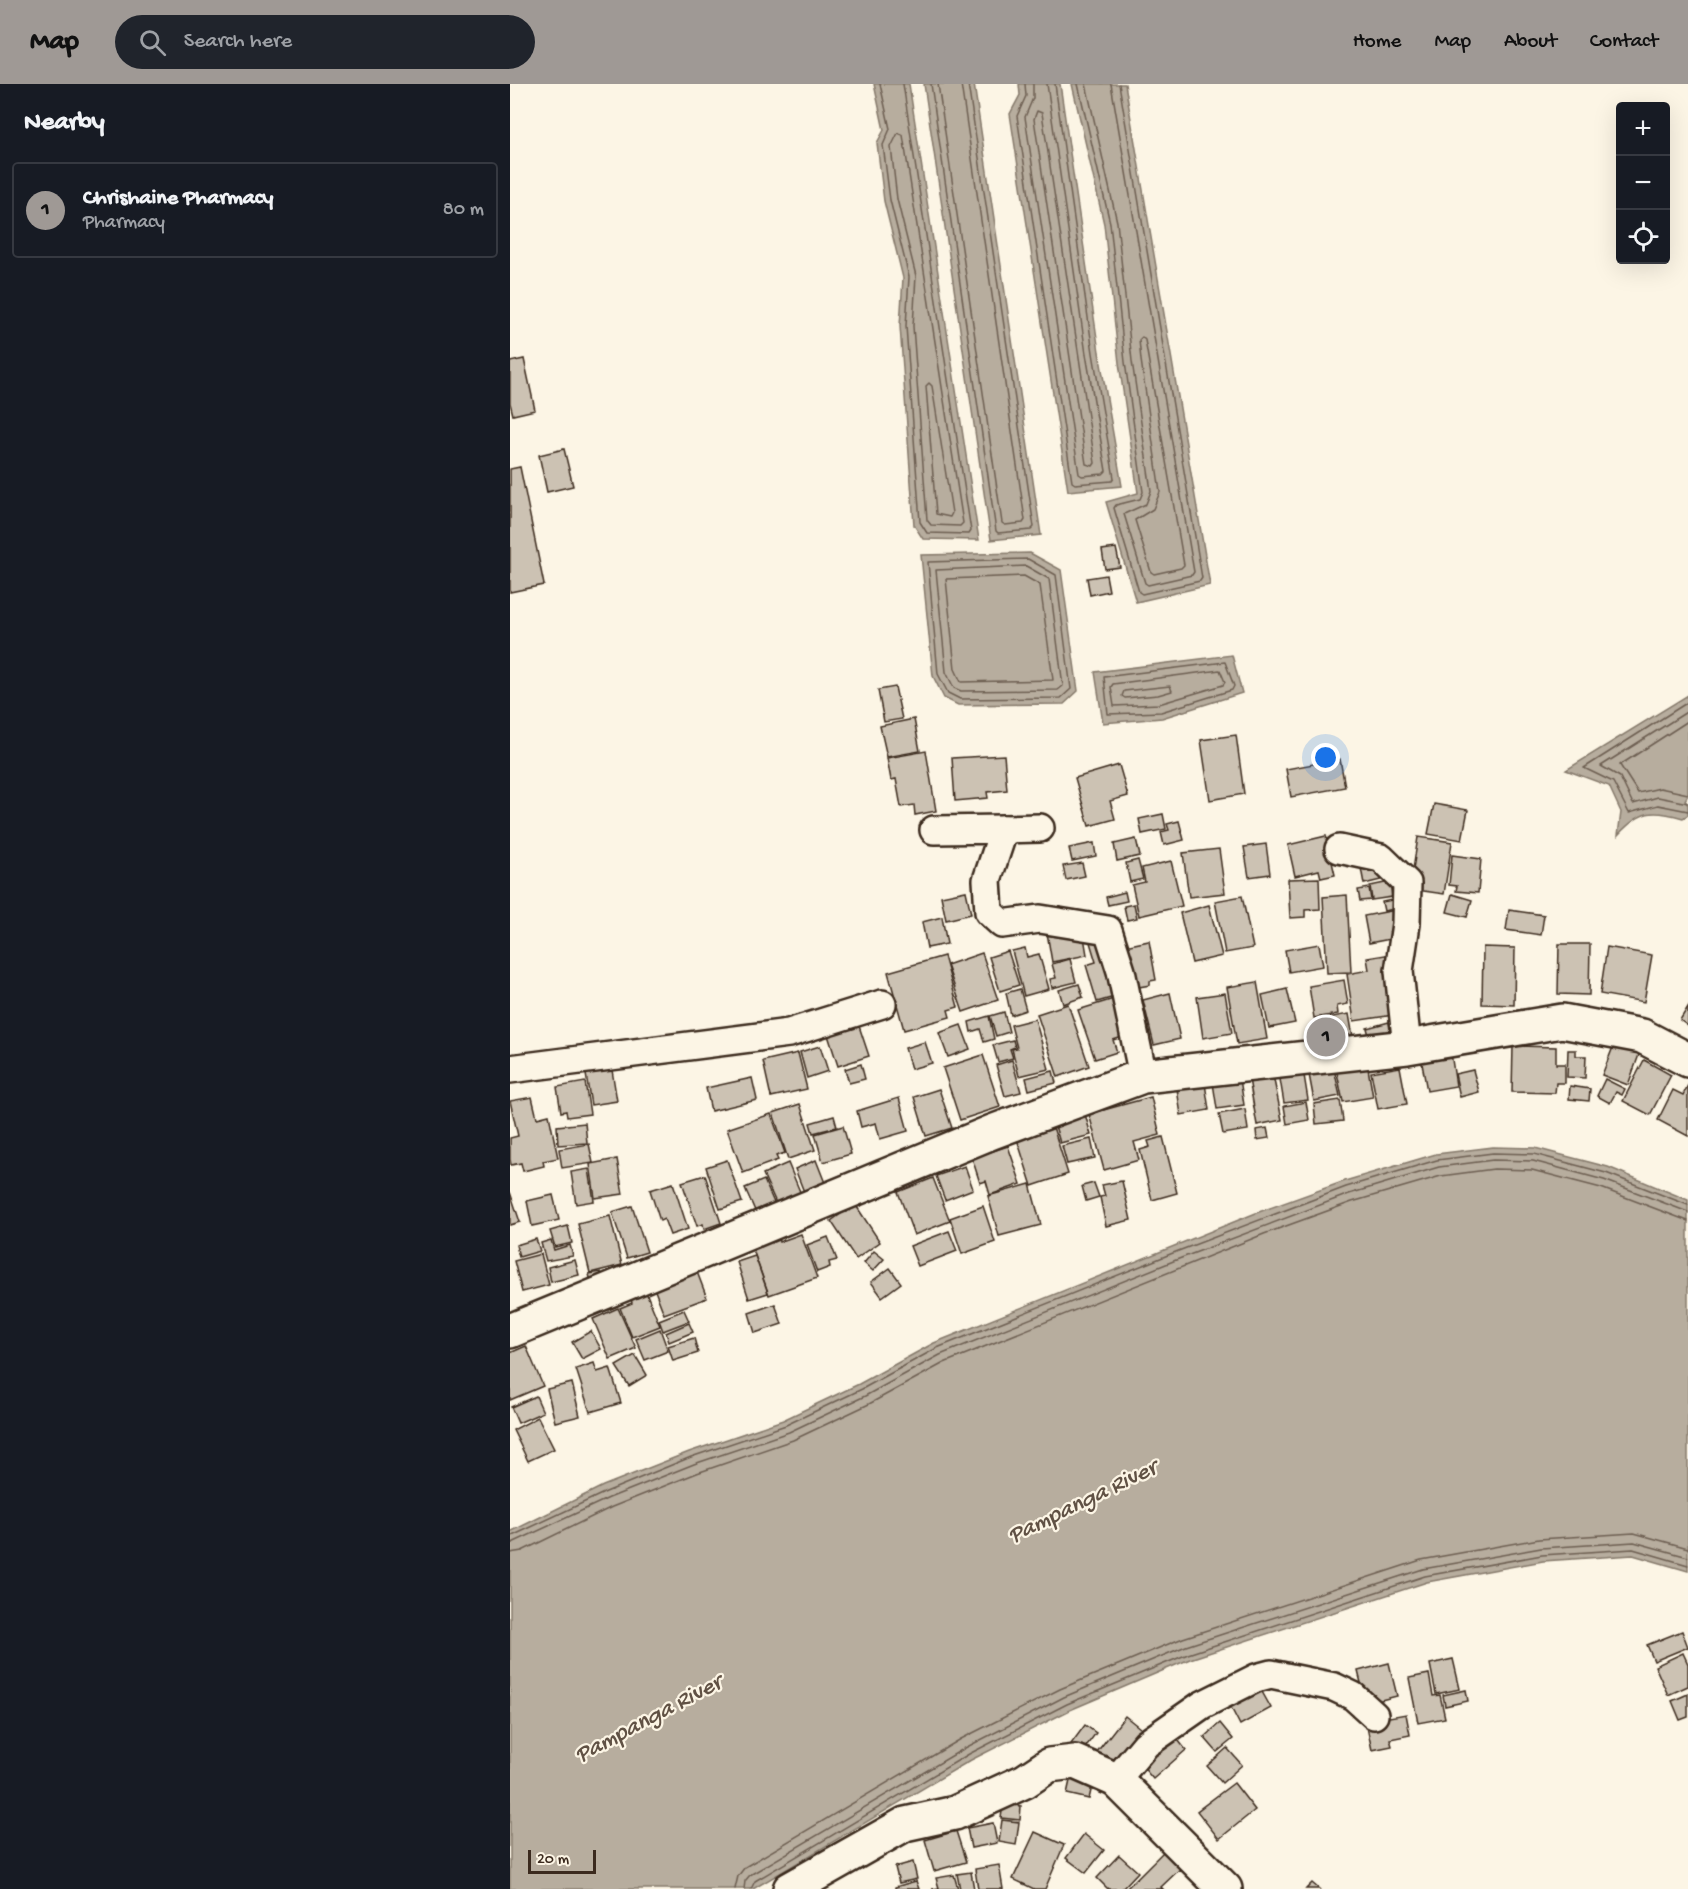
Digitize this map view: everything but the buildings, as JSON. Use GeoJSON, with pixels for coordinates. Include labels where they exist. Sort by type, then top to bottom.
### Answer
{"type":"FeatureCollection","features":[{"type":"Feature","properties":{"kind":"main road"},"geometry":{"type":"LineString","coordinates":[[510,1332],[992,1132],[1143,1076],[1407,1047],[1563,1022],[1642,1036],[1688,1060]]}},
{"type":"Feature","properties":{"kind":"main road"},"geometry":{"type":"LineString","coordinates":[[790,1889],[904,1824],[955,1813],[980,1803],[1049,1765],[1075,1762],[1116,1780],[1225,1889]]}},
{"type":"Feature","properties":{"kind":"street"},"geometry":{"type":"LineString","coordinates":[[934,830],[1040,828]]}},
{"type":"Feature","properties":{"kind":"street"},"geometry":{"type":"LineString","coordinates":[[1004,829],[987,880],[989,912],[1002,924],[1040,919],[1108,930],[1121,971],[1143,1076]]}},
{"type":"Feature","properties":{"kind":"street"},"geometry":{"type":"LineString","coordinates":[[1339,849],[1381,858],[1407,883],[1406,924],[1399,971],[1407,1047]]}},
{"type":"Feature","properties":{"kind":"street"},"geometry":{"type":"LineString","coordinates":[[510,1069],[789,1033],[882,1004]]}},
{"type":"Feature","properties":{"kind":"street"},"geometry":{"type":"LineString","coordinates":[[1116,1780],[1146,1744],[1202,1705],[1256,1678],[1271,1674],[1334,1687],[1353,1696],[1374,1715]]}},
{"type":"Feature","properties":{"kind":"water"},"geometry":{"type":"Polygon","coordinates":[[[874,84],[909,84],[979,540],[923,539],[914,525],[900,326],[903,278],[884,201],[877,143],[884,130],[874,84]]]}},
{"type":"Feature","properties":{"kind":"water"},"geometry":{"type":"Polygon","coordinates":[[[924,84],[974,84],[1041,535],[991,540],[924,84]]]}},
{"type":"Feature","properties":{"kind":"water"},"geometry":{"type":"Polygon","coordinates":[[[1019,84],[1060,84],[1099,352],[1122,486],[1068,491],[1010,114],[1020,95],[1019,84]]]}},
{"type":"Feature","properties":{"kind":"water"},"geometry":{"type":"Polygon","coordinates":[[[1072,84],[1125,84],[1210,585],[1136,602],[1106,502],[1138,493],[1119,363],[1104,224],[1072,84]]]}},
{"type":"Feature","properties":{"kind":"water"},"geometry":{"type":"Polygon","coordinates":[[[1030,553],[1061,570],[1078,691],[1064,704],[958,705],[944,698],[933,676],[921,555],[1030,553]]]}},
{"type":"Feature","properties":{"kind":"water"},"geometry":{"type":"Polygon","coordinates":[[[1232,655],[1242,693],[1162,718],[1103,723],[1095,672],[1232,655]]]}},
{"type":"Feature","properties":{"kind":"water"},"geometry":{"type":"Polygon","coordinates":[[[1688,695],[1688,795],[1685,800],[1688,805],[1688,815],[1683,818],[1663,813],[1640,816],[1618,835],[1621,812],[1609,786],[1566,770],[1688,695]]]}},
{"type":"Feature","properties":{"kind":"water","name":"Pampanga River"},"geometry":{"type":"Polygon","coordinates":[[[1493,1147],[1535,1148],[1608,1167],[1688,1200],[1688,1571],[1633,1555],[1543,1561],[1427,1582],[1190,1659],[1070,1710],[971,1760],[753,1889],[510,1889],[510,1532],[603,1486],[689,1452],[783,1420],[859,1384],[934,1343],[1256,1213],[1345,1181],[1436,1154],[1493,1147]]]}},
{"type":"Feature","properties":{"kind":"place","name":"Chrishaine Pharmacy"},"geometry":{"type":"Point","coordinates":[1326,1037]}}]}
